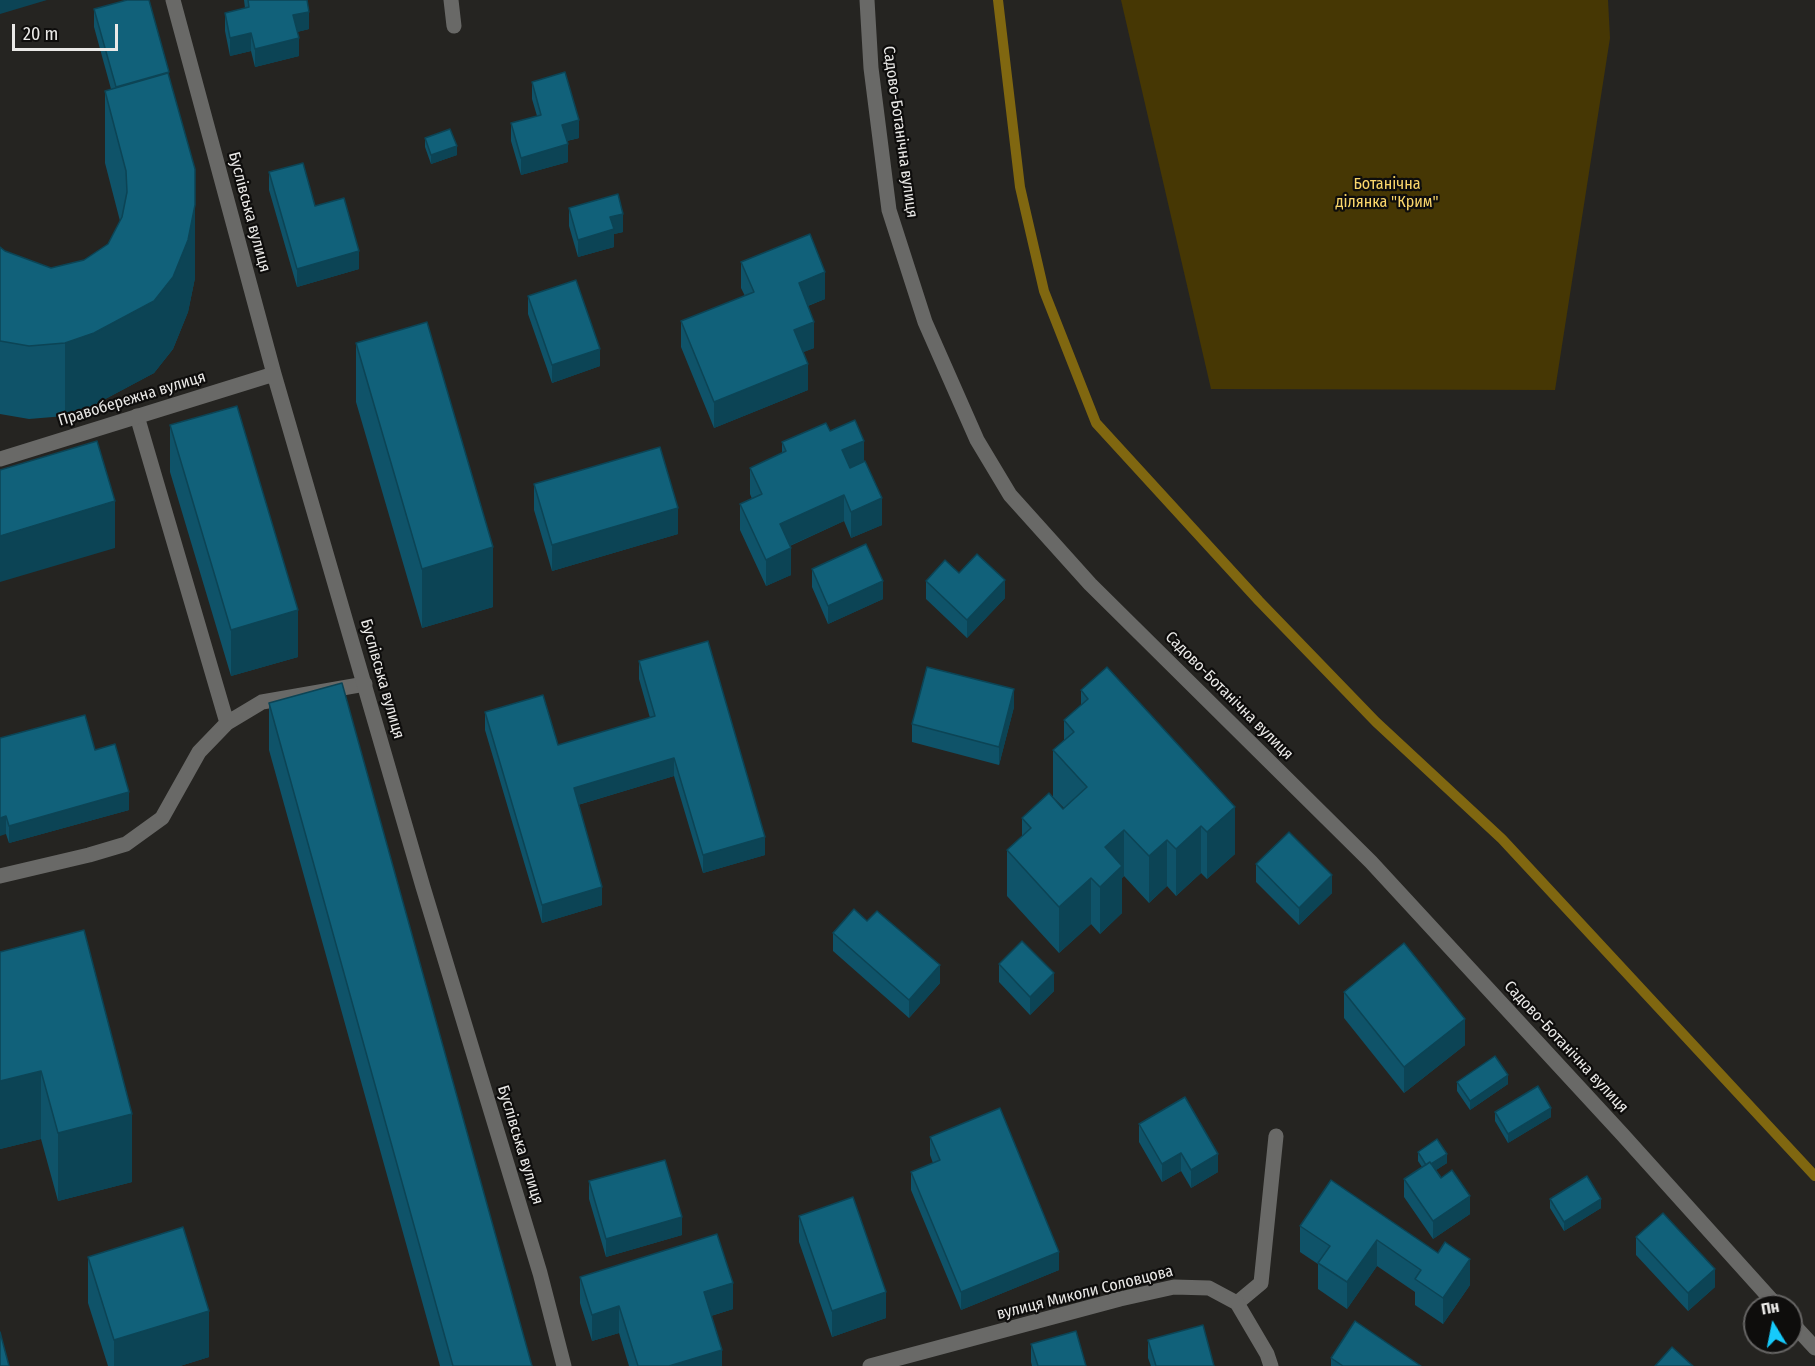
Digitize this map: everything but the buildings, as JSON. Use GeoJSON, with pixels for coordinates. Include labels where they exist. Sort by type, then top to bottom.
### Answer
{"type":"FeatureCollection","features":[{"type":"Feature","properties":{"kind":"street","name":"Буслівська вулиця"},"geometry":{"type":"LineString","coordinates":[[173,0],[274,374],[427,899],[540,1273],[564,1366]]}},
{"type":"Feature","properties":{"kind":"street"},"geometry":{"type":"LineString","coordinates":[[451,0],[454,26]]}},
{"type":"Feature","properties":{"kind":"street","name":"Садово-Ботанічна вулиця"},"geometry":{"type":"LineString","coordinates":[[867,0],[871,68],[889,210],[925,322],[977,440],[1010,495],[1090,584],[1371,862],[1766,1294]]}},
{"type":"Feature","properties":{"kind":"street","name":"Правобережна вулиця"},"geometry":{"type":"LineString","coordinates":[[0,459],[274,374]]}},
{"type":"Feature","properties":{"kind":"street"},"geometry":{"type":"LineString","coordinates":[[137,416],[227,723]]}},
{"type":"Feature","properties":{"kind":"street"},"geometry":{"type":"LineString","coordinates":[[0,876],[126,844],[162,818],[199,752],[227,723],[262,702],[365,684]]}},
{"type":"Feature","properties":{"kind":"street"},"geometry":{"type":"LineString","coordinates":[[1236,1303],[1261,1283],[1276,1136]]}},
{"type":"Feature","properties":{"kind":"street","name":"вулиця Миколи Соловцова"},"geometry":{"type":"LineString","coordinates":[[870,1366],[1120,1299],[1174,1287],[1209,1288],[1236,1303],[1267,1354],[1271,1366]]}},
{"type":"Feature","properties":{"kind":"street"},"geometry":{"type":"LineString","coordinates":[[1803,1335],[1815,1348]]}},
{"type":"Feature","properties":{"kind":"green space","name":"Ботанічна ділянка \"Крим\""},"geometry":{"type":"Polygon","coordinates":[[[1121,0],[1608,0],[1610,38],[1555,390],[1211,389],[1121,0]]]}},
{"type":"Feature","properties":{"kind":"waterway"},"geometry":{"type":"LineString","coordinates":[[998,0],[1020,187],[1044,291],[1096,423],[1259,601],[1376,722],[1502,839],[1815,1176]]}}]}
